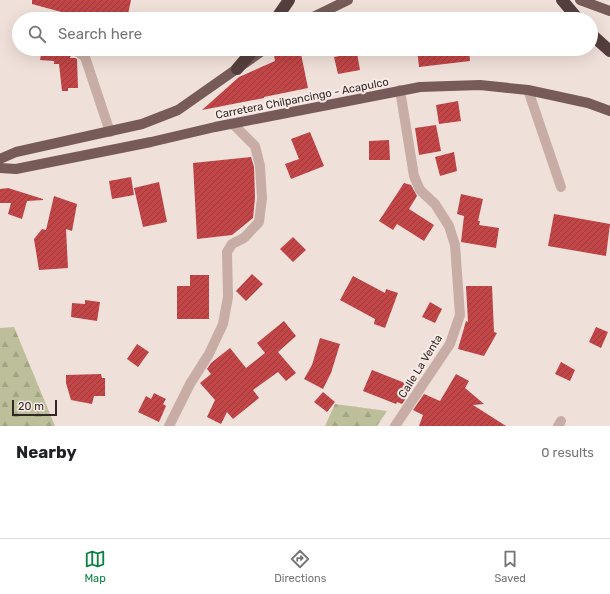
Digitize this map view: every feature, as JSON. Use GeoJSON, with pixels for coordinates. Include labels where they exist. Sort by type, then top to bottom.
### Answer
{"type":"FeatureCollection","features":[{"type":"Feature","properties":{"kind":"highway"},"geometry":{"type":"LineString","coordinates":[[281,12],[289,0]]}},
{"type":"Feature","properties":{"kind":"highway"},"geometry":{"type":"LineString","coordinates":[[564,3],[572,12]]}},
{"type":"Feature","properties":{"kind":"highway"},"geometry":{"type":"LineString","coordinates":[[598,40],[610,51]]}},
{"type":"Feature","properties":{"kind":"highway"},"geometry":{"type":"LineString","coordinates":[[237,69],[248,56]]}},
{"type":"Feature","properties":{"kind":"main road"},"geometry":{"type":"LineString","coordinates":[[323,12],[348,0]]}},
{"type":"Feature","properties":{"kind":"main road"},"geometry":{"type":"LineString","coordinates":[[580,0],[610,11]]}},
{"type":"Feature","properties":{"kind":"main road"},"geometry":{"type":"LineString","coordinates":[[0,159],[16,152],[142,124],[178,110],[255,56]]}},
{"type":"Feature","properties":{"kind":"main road","name":"Carretera Chilpancingo - Acapulco"},"geometry":{"type":"LineString","coordinates":[[0,168],[16,169],[420,87],[480,85],[528,90],[588,103],[610,111]]}},
{"type":"Feature","properties":{"kind":"street"},"geometry":{"type":"LineString","coordinates":[[84,56],[110,132]]}},
{"type":"Feature","properties":{"kind":"street","name":"Calle La Venta"},"geometry":{"type":"LineString","coordinates":[[395,426],[450,344],[460,316],[455,245],[449,226],[435,204],[420,190],[414,176],[400,90]]}},
{"type":"Feature","properties":{"kind":"street"},"geometry":{"type":"LineString","coordinates":[[528,90],[560,187]]}},
{"type":"Feature","properties":{"kind":"street"},"geometry":{"type":"LineString","coordinates":[[169,426],[190,384],[209,354],[223,324],[228,297],[229,274],[227,252],[232,244],[244,238],[259,222],[262,198],[260,166],[255,146],[233,124]]}},
{"type":"Feature","properties":{"kind":"green space"},"geometry":{"type":"Polygon","coordinates":[[[14,327],[55,426],[0,426],[0,328],[14,327]]]}},
{"type":"Feature","properties":{"kind":"green space"},"geometry":{"type":"Polygon","coordinates":[[[335,404],[387,411],[377,426],[325,426],[335,404]]]}},
{"type":"Feature","properties":{"kind":"building"},"geometry":{"type":"Polygon","coordinates":[[[32,0],[131,0],[128,12],[61,12],[32,4],[32,0]]]}},
{"type":"Feature","properties":{"kind":"building"},"geometry":{"type":"Polygon","coordinates":[[[41,56],[71,56],[70,58],[77,59],[78,88],[68,88],[68,91],[62,91],[59,64],[54,64],[54,61],[40,60],[41,56]]]}},
{"type":"Feature","properties":{"kind":"building"},"geometry":{"type":"Polygon","coordinates":[[[274,56],[301,56],[308,88],[202,110],[239,77],[275,61],[274,56]]]}},
{"type":"Feature","properties":{"kind":"building"},"geometry":{"type":"Polygon","coordinates":[[[358,56],[360,70],[338,74],[334,57],[358,56]]]}},
{"type":"Feature","properties":{"kind":"building"},"geometry":{"type":"Polygon","coordinates":[[[418,56],[470,56],[470,61],[419,67],[418,56]]]}},
{"type":"Feature","properties":{"kind":"building"},"geometry":{"type":"Polygon","coordinates":[[[458,101],[461,121],[439,124],[436,105],[458,101]]]}},
{"type":"Feature","properties":{"kind":"building"},"geometry":{"type":"Polygon","coordinates":[[[436,125],[441,151],[419,155],[415,128],[436,125]]]}},
{"type":"Feature","properties":{"kind":"building"},"geometry":{"type":"Polygon","coordinates":[[[310,132],[324,166],[291,179],[285,164],[299,159],[291,139],[310,132]]]}},
{"type":"Feature","properties":{"kind":"building"},"geometry":{"type":"Polygon","coordinates":[[[389,140],[390,160],[369,160],[369,141],[389,140]]]}},
{"type":"Feature","properties":{"kind":"building"},"geometry":{"type":"Polygon","coordinates":[[[454,152],[457,171],[440,176],[435,157],[454,152]]]}},
{"type":"Feature","properties":{"kind":"building"},"geometry":{"type":"Polygon","coordinates":[[[251,157],[254,167],[255,198],[253,218],[232,235],[197,239],[193,163],[251,157]]]}},
{"type":"Feature","properties":{"kind":"building"},"geometry":{"type":"Polygon","coordinates":[[[131,177],[134,195],[112,199],[109,181],[131,177]]]}},
{"type":"Feature","properties":{"kind":"building"},"geometry":{"type":"Polygon","coordinates":[[[159,182],[167,222],[143,227],[134,188],[159,182]]]}},
{"type":"Feature","properties":{"kind":"building"},"geometry":{"type":"Polygon","coordinates":[[[404,183],[411,185],[417,196],[409,209],[434,225],[424,241],[397,224],[393,230],[379,221],[404,183]]]}},
{"type":"Feature","properties":{"kind":"building"},"geometry":{"type":"Polygon","coordinates":[[[8,188],[43,200],[27,201],[22,219],[8,214],[11,203],[0,203],[0,189],[8,188]]]}},
{"type":"Feature","properties":{"kind":"building"},"geometry":{"type":"Polygon","coordinates":[[[461,194],[483,199],[478,221],[480,221],[479,225],[499,228],[496,248],[461,242],[464,216],[457,214],[461,194]]]}},
{"type":"Feature","properties":{"kind":"building"},"geometry":{"type":"Polygon","coordinates":[[[54,196],[77,204],[72,231],[66,229],[68,268],[39,270],[34,239],[42,229],[46,230],[54,196]]]}},
{"type":"Feature","properties":{"kind":"building"},"geometry":{"type":"Polygon","coordinates":[[[554,214],[610,224],[606,256],[548,246],[554,214]]]}},
{"type":"Feature","properties":{"kind":"building"},"geometry":{"type":"Polygon","coordinates":[[[293,237],[306,250],[293,262],[280,249],[293,237]]]}},
{"type":"Feature","properties":{"kind":"building"},"geometry":{"type":"Polygon","coordinates":[[[252,274],[263,284],[246,301],[236,291],[252,274]]]}},
{"type":"Feature","properties":{"kind":"building"},"geometry":{"type":"Polygon","coordinates":[[[190,275],[209,275],[209,319],[177,319],[177,286],[190,286],[190,275]]]}},
{"type":"Feature","properties":{"kind":"building"},"geometry":{"type":"Polygon","coordinates":[[[353,276],[385,293],[386,289],[398,293],[385,328],[374,324],[375,319],[340,300],[353,276]]]}},
{"type":"Feature","properties":{"kind":"building"},"geometry":{"type":"Polygon","coordinates":[[[466,286],[492,286],[494,332],[497,333],[484,356],[458,349],[466,321],[468,322],[466,286]]]}},
{"type":"Feature","properties":{"kind":"building"},"geometry":{"type":"Polygon","coordinates":[[[85,300],[100,302],[97,321],[71,317],[72,303],[85,304],[85,300]]]}},
{"type":"Feature","properties":{"kind":"building"},"geometry":{"type":"Polygon","coordinates":[[[430,302],[442,309],[435,323],[422,317],[430,302]]]}},
{"type":"Feature","properties":{"kind":"building"},"geometry":{"type":"Polygon","coordinates":[[[284,321],[296,336],[278,352],[296,373],[286,381],[278,372],[253,390],[259,398],[233,419],[227,412],[221,424],[207,417],[215,400],[200,383],[211,374],[207,369],[211,363],[230,348],[246,368],[265,353],[257,343],[284,321]]]}},
{"type":"Feature","properties":{"kind":"building"},"geometry":{"type":"Polygon","coordinates":[[[596,327],[608,332],[601,348],[589,342],[596,327]]]}},
{"type":"Feature","properties":{"kind":"building"},"geometry":{"type":"Polygon","coordinates":[[[320,338],[340,344],[331,373],[323,389],[304,379],[312,365],[320,338]]]}},
{"type":"Feature","properties":{"kind":"building"},"geometry":{"type":"Polygon","coordinates":[[[137,344],[149,352],[138,367],[127,359],[137,344]]]}},
{"type":"Feature","properties":{"kind":"building"},"geometry":{"type":"Polygon","coordinates":[[[561,362],[575,370],[570,381],[555,374],[561,362]]]}},
{"type":"Feature","properties":{"kind":"building"},"geometry":{"type":"Polygon","coordinates":[[[372,370],[405,383],[413,388],[402,404],[397,402],[396,404],[363,391],[372,370]]]}},
{"type":"Feature","properties":{"kind":"building"},"geometry":{"type":"Polygon","coordinates":[[[101,374],[102,378],[105,378],[105,396],[94,396],[92,404],[71,400],[66,383],[66,375],[101,374]]]}},
{"type":"Feature","properties":{"kind":"building"},"geometry":{"type":"Polygon","coordinates":[[[456,374],[469,381],[465,388],[484,404],[473,405],[506,426],[419,426],[423,415],[413,410],[424,394],[440,401],[456,374]]]}},
{"type":"Feature","properties":{"kind":"building"},"geometry":{"type":"Polygon","coordinates":[[[323,392],[335,402],[327,412],[314,402],[323,392]]]}},
{"type":"Feature","properties":{"kind":"building"},"geometry":{"type":"Polygon","coordinates":[[[154,393],[166,399],[163,404],[166,406],[159,422],[138,412],[146,396],[151,399],[154,393]]]}}]}
